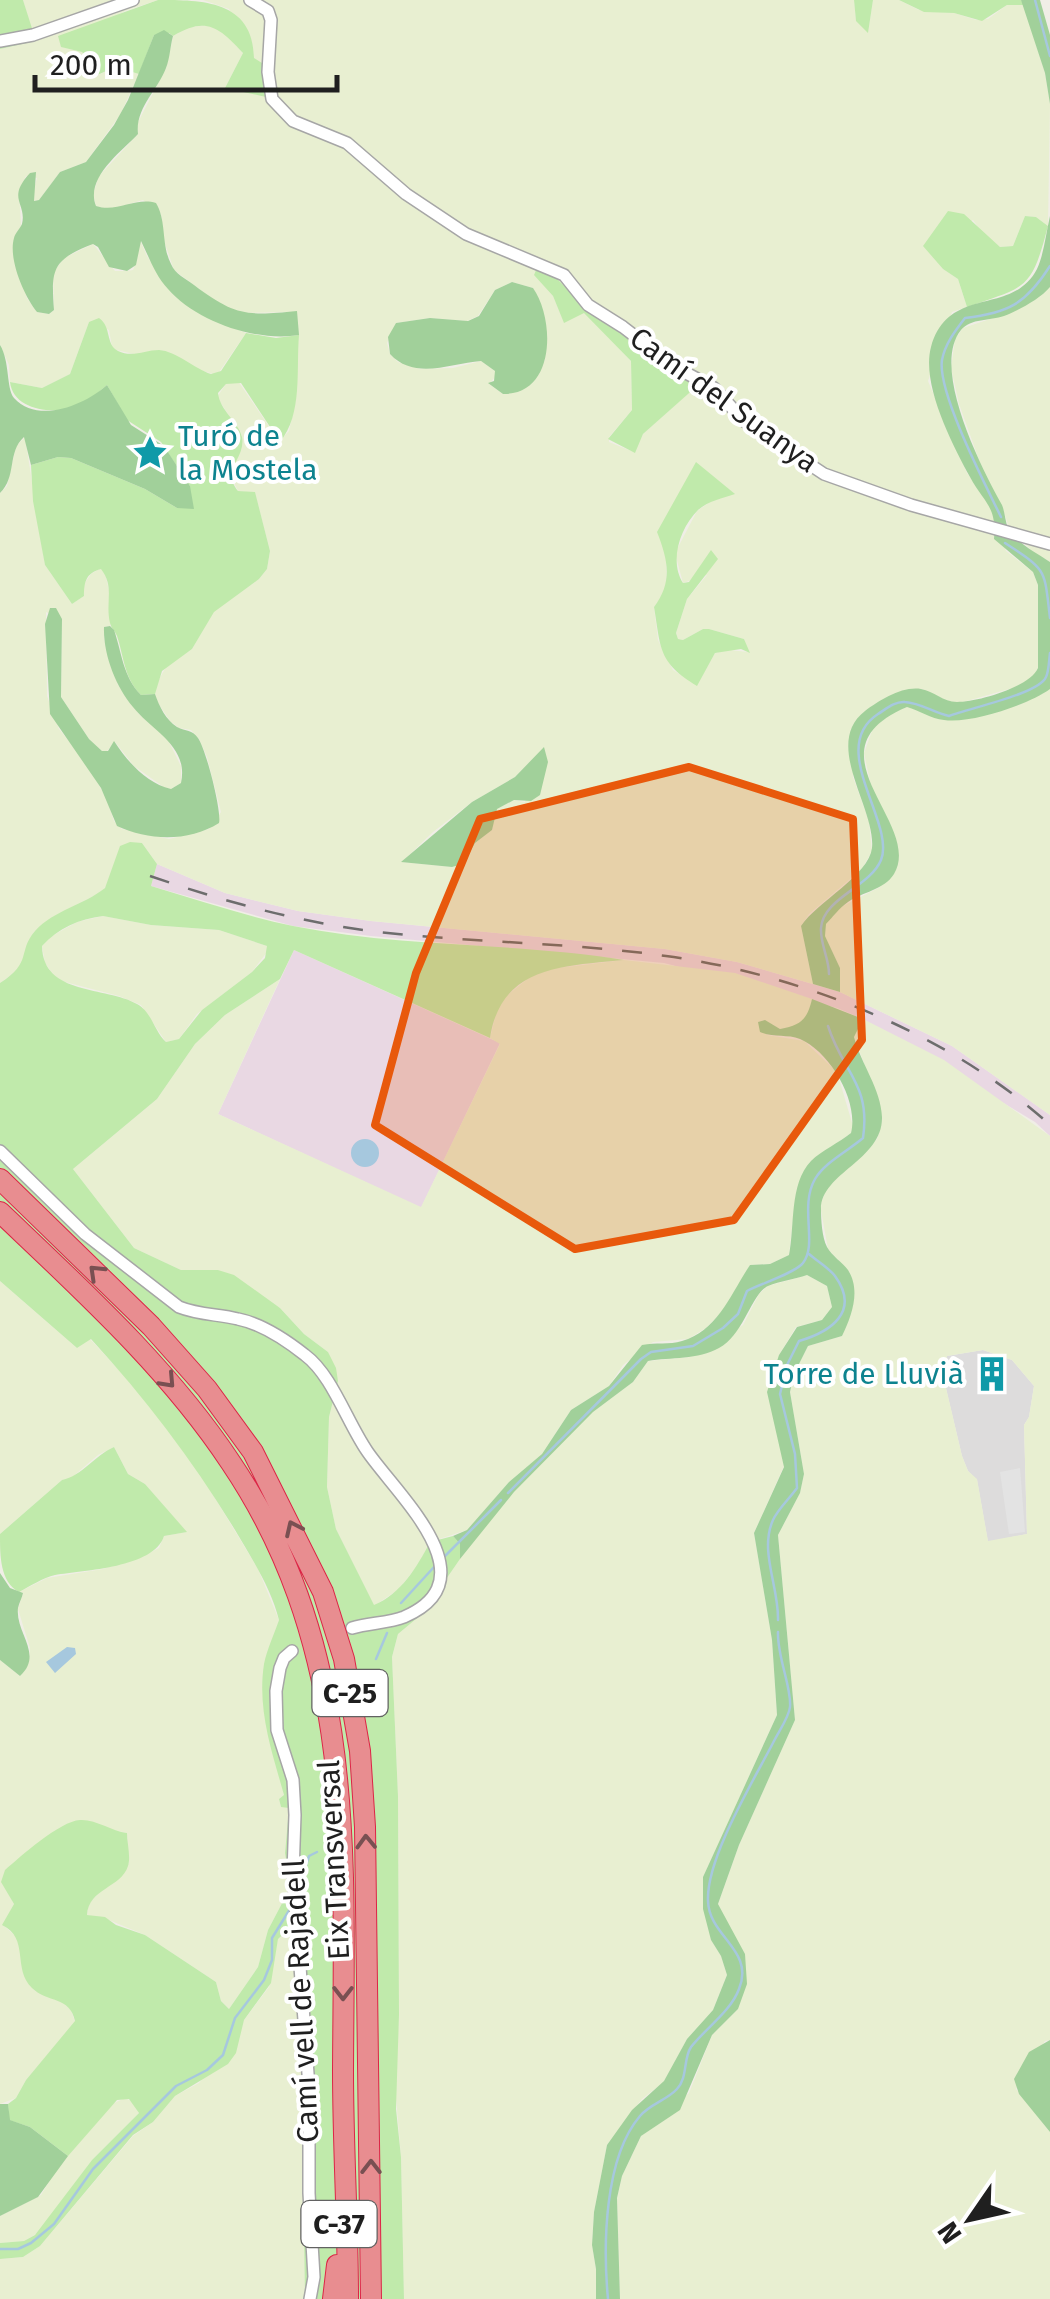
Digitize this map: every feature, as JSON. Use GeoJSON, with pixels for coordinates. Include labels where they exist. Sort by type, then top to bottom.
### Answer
{"type":"FeatureCollection","features":[{"type":"Feature","properties":{"kind":"highway","name":"Eix Transversal"},"geometry":{"type":"LineString","coordinates":[[0,1179],[151,1326],[206,1389],[253,1452],[323,1592],[344,1659],[360,1751],[368,1930],[371,2299]]}},
{"type":"Feature","properties":{"kind":"highway","name":"Eix Transversal"},"geometry":{"type":"LineString","coordinates":[[0,1212],[190,1405],[233,1464],[264,1519],[301,1602],[320,1668],[333,1737],[342,1825],[343,2148],[348,2299]]}},
{"type":"Feature","properties":{"kind":"highway","name":"C-37"},"geometry":{"type":"LineString","coordinates":[[332,2299],[343,2148]]}},
{"type":"Feature","properties":{"kind":"street"},"geometry":{"type":"LineString","coordinates":[[0,41],[134,0]]}},
{"type":"Feature","properties":{"kind":"street","name":"Camí del Suanya"},"geometry":{"type":"LineString","coordinates":[[250,0],[268,11],[272,98],[293,121],[348,143],[406,194],[466,234],[564,275],[588,305],[675,367],[714,388],[744,422],[824,474],[911,505],[1050,544]]}},
{"type":"Feature","properties":{"kind":"street"},"geometry":{"type":"LineString","coordinates":[[0,1152],[86,1234],[179,1307],[196,1314],[239,1319],[266,1329],[321,1369],[361,1442],[433,1538],[442,1567],[437,1586],[415,1611],[396,1620],[352,1628]]}},
{"type":"Feature","properties":{"kind":"street","name":"Camí vell de Rajadell"},"geometry":{"type":"LineString","coordinates":[[292,1651],[280,1668],[277,1730],[293,1780],[295,1814],[293,1873],[308,2087],[308,2194],[314,2277],[310,2299]]}},
{"type":"Feature","properties":{"kind":"highlighted area"},"geometry":{"type":"Polygon","coordinates":[[[689,767],[853,819],[862,1040],[734,1220],[575,1249],[375,1125],[416,973],[480,819],[689,767]]]}},
{"type":"Feature","properties":{"kind":"shaded area"},"geometry":{"type":"Polygon","coordinates":[[[157,864],[225,893],[298,911],[665,949],[737,962],[840,992],[952,1046],[1050,1115],[1050,1136],[1035,1122],[863,1019],[837,1008],[664,963],[293,926],[151,886],[157,864]]]}},
{"type":"Feature","properties":{"kind":"shaded area"},"geometry":{"type":"Polygon","coordinates":[[[294,950],[500,1043],[421,1208],[218,1114],[294,950]]]}},
{"type":"Feature","properties":{"kind":"shaded area"},"geometry":{"type":"Polygon","coordinates":[[[983,1350],[1012,1360],[1034,1386],[1024,1425],[1027,1534],[988,1542],[977,1480],[962,1456],[943,1376],[947,1356],[983,1350]]]}},
{"type":"Feature","properties":{"kind":"shaded area"},"geometry":{"type":"Polygon","coordinates":[[[1020,1468],[1025,1532],[1009,1534],[1000,1472],[1020,1468]]]}},
{"type":"Feature","properties":{"kind":"green space"},"geometry":{"type":"Polygon","coordinates":[[[0,0],[23,0],[36,41],[0,49],[0,0]]]}},
{"type":"Feature","properties":{"kind":"green space"},"geometry":{"type":"Polygon","coordinates":[[[23,0],[158,0],[125,11],[62,47],[83,52],[93,63],[94,77],[115,67],[139,74],[120,115],[86,162],[60,172],[39,200],[33,201],[32,195],[37,178],[26,176],[19,191],[21,225],[14,253],[27,298],[37,312],[49,314],[54,310],[53,273],[64,258],[93,244],[115,271],[133,270],[140,240],[173,294],[212,319],[246,333],[217,375],[164,351],[134,354],[116,350],[109,330],[89,322],[70,374],[42,388],[10,382],[9,365],[0,345],[0,49],[35,41],[23,0]]]}},
{"type":"Feature","properties":{"kind":"green space"},"geometry":{"type":"Polygon","coordinates":[[[158,0],[207,3],[235,14],[245,24],[254,58],[262,63],[266,97],[225,88],[243,53],[211,27],[194,27],[173,36],[154,35],[139,74],[115,67],[93,77],[93,63],[82,52],[61,47],[58,36],[158,0]]]}},
{"type":"Feature","properties":{"kind":"green space"},"geometry":{"type":"Polygon","coordinates":[[[203,0],[854,0],[856,20],[868,32],[873,0],[899,0],[919,10],[954,13],[976,20],[988,19],[1007,5],[1024,5],[1045,73],[1050,104],[1048,226],[1036,217],[1025,216],[1013,246],[1000,247],[973,220],[928,250],[943,269],[958,279],[967,307],[952,312],[928,381],[967,473],[990,504],[1006,551],[1033,572],[1038,585],[1038,668],[1023,685],[974,699],[947,701],[922,689],[875,704],[858,718],[853,777],[869,821],[872,851],[862,869],[809,914],[801,926],[813,984],[737,962],[665,949],[298,911],[225,893],[157,864],[142,843],[120,852],[101,892],[34,932],[19,969],[0,983],[0,493],[7,486],[16,446],[25,437],[45,565],[72,604],[84,596],[84,584],[91,574],[101,568],[105,573],[110,626],[104,627],[104,639],[118,685],[139,714],[167,738],[181,766],[181,783],[165,788],[134,766],[115,742],[102,751],[89,739],[61,697],[62,619],[46,612],[47,696],[59,729],[85,761],[107,799],[114,821],[122,829],[169,839],[209,829],[221,812],[199,739],[191,730],[170,721],[156,700],[154,688],[166,667],[192,649],[214,611],[267,569],[270,551],[255,493],[238,491],[231,477],[242,436],[217,397],[226,384],[238,381],[279,441],[289,431],[296,398],[297,312],[242,313],[224,308],[174,270],[164,241],[161,214],[143,200],[108,210],[96,206],[93,194],[99,176],[138,134],[137,124],[166,68],[173,36],[188,27],[208,25],[225,33],[243,53],[225,88],[266,96],[254,58],[229,9],[203,0]],[[535,275],[553,296],[564,322],[584,312],[631,361],[632,410],[609,442],[634,452],[643,434],[696,386],[535,275]],[[512,282],[495,290],[478,316],[467,321],[430,318],[396,323],[387,343],[390,354],[398,362],[420,369],[453,368],[481,361],[495,371],[496,376],[489,384],[503,394],[529,385],[545,360],[533,288],[512,282]],[[697,462],[666,555],[667,590],[654,607],[658,640],[673,670],[697,685],[715,653],[748,652],[744,639],[709,629],[683,640],[676,633],[687,599],[707,575],[683,583],[675,553],[697,511],[710,502],[697,462]],[[543,749],[515,777],[472,802],[402,862],[452,867],[463,864],[475,843],[492,830],[496,809],[514,800],[525,802],[543,749]]]}},
{"type":"Feature","properties":{"kind":"green space"},"geometry":{"type":"Polygon","coordinates":[[[854,0],[873,0],[868,33],[856,21],[854,0]]]}},
{"type":"Feature","properties":{"kind":"green space"},"geometry":{"type":"Polygon","coordinates":[[[899,0],[1021,0],[1024,5],[1007,5],[982,21],[954,13],[924,12],[899,0]]]}},
{"type":"Feature","properties":{"kind":"green space"},"geometry":{"type":"Polygon","coordinates":[[[1021,0],[1040,0],[1050,35],[1050,104],[1045,73],[1021,0]]]}},
{"type":"Feature","properties":{"kind":"green space"},"geometry":{"type":"Polygon","coordinates":[[[164,30],[173,36],[166,68],[143,107],[138,134],[100,176],[95,186],[96,206],[156,203],[168,257],[178,273],[208,295],[242,312],[297,311],[299,335],[246,332],[195,311],[163,284],[141,241],[136,265],[127,271],[109,267],[93,244],[69,255],[54,275],[54,310],[49,314],[37,312],[22,287],[13,247],[23,217],[19,189],[30,173],[36,172],[34,201],[39,200],[60,172],[86,162],[128,100],[154,35],[164,30]]]}},
{"type":"Feature","properties":{"kind":"green space"},"geometry":{"type":"Polygon","coordinates":[[[948,211],[964,214],[1000,247],[1013,246],[1025,216],[1036,217],[1048,226],[1031,275],[1003,295],[967,307],[958,279],[943,269],[923,246],[948,211]]]}},
{"type":"Feature","properties":{"kind":"green space"},"geometry":{"type":"Polygon","coordinates":[[[1050,216],[1050,287],[1010,314],[965,326],[953,347],[952,368],[962,418],[1002,505],[1008,528],[1021,543],[1050,562],[1050,689],[984,716],[944,720],[907,707],[878,725],[865,744],[865,766],[899,854],[890,879],[848,902],[826,924],[825,936],[840,968],[840,992],[813,984],[801,926],[862,868],[872,848],[867,814],[849,758],[853,725],[865,711],[899,692],[921,689],[952,702],[966,701],[1014,687],[1038,668],[1038,585],[1033,572],[994,539],[991,512],[940,413],[929,362],[940,328],[952,315],[1026,284],[1037,269],[1050,216]]]}},
{"type":"Feature","properties":{"kind":"green space"},"geometry":{"type":"Polygon","coordinates":[[[537,268],[556,278],[595,316],[697,386],[643,434],[635,453],[608,439],[632,410],[631,361],[584,313],[564,323],[553,296],[534,275],[537,268]]]}},
{"type":"Feature","properties":{"kind":"green space"},"geometry":{"type":"Polygon","coordinates":[[[512,282],[533,288],[547,335],[542,369],[520,391],[503,394],[488,383],[494,381],[495,371],[481,361],[422,369],[390,354],[388,337],[396,323],[430,318],[468,321],[479,316],[495,290],[512,282]]]}},
{"type":"Feature","properties":{"kind":"green space"},"geometry":{"type":"Polygon","coordinates":[[[1050,287],[1050,562],[1033,552],[1009,528],[979,460],[951,368],[955,339],[963,328],[1014,311],[1050,287]]]}},
{"type":"Feature","properties":{"kind":"green space"},"geometry":{"type":"Polygon","coordinates":[[[99,318],[118,351],[165,351],[211,374],[221,371],[246,333],[276,338],[299,335],[295,405],[280,442],[241,383],[226,384],[218,393],[242,437],[241,452],[232,470],[233,483],[238,491],[255,492],[270,551],[267,569],[214,612],[192,649],[162,671],[155,694],[141,695],[128,674],[110,623],[109,588],[101,569],[89,576],[84,596],[72,604],[45,565],[33,501],[31,465],[58,457],[71,458],[145,489],[177,508],[190,486],[161,442],[127,420],[107,385],[82,404],[53,410],[25,404],[10,382],[42,388],[70,374],[89,322],[99,318]]]}},
{"type":"Feature","properties":{"kind":"green space"},"geometry":{"type":"Polygon","coordinates":[[[0,345],[12,394],[24,406],[36,410],[62,409],[107,385],[131,425],[164,446],[190,486],[194,509],[177,508],[145,489],[71,458],[58,457],[31,465],[24,437],[15,450],[9,480],[0,493],[0,345]]]}},
{"type":"Feature","properties":{"kind":"green space"},"geometry":{"type":"Polygon","coordinates":[[[696,462],[735,494],[702,507],[682,535],[677,565],[683,583],[689,582],[711,550],[718,559],[687,599],[676,633],[683,640],[709,629],[744,639],[750,653],[741,649],[715,653],[697,686],[668,662],[654,607],[664,589],[667,571],[657,532],[696,462]]]}},
{"type":"Feature","properties":{"kind":"green space"},"geometry":{"type":"Polygon","coordinates":[[[50,608],[56,608],[62,619],[61,697],[89,739],[102,751],[108,751],[114,741],[153,782],[171,789],[181,783],[180,759],[174,749],[133,707],[116,680],[104,637],[104,627],[110,626],[135,688],[141,695],[155,694],[169,721],[198,738],[213,780],[219,823],[195,834],[169,837],[142,835],[117,826],[101,788],[50,714],[45,624],[50,608]]]}},
{"type":"Feature","properties":{"kind":"green space"},"geometry":{"type":"Polygon","coordinates":[[[1050,689],[1050,1115],[952,1046],[840,992],[840,968],[825,936],[826,924],[841,907],[880,887],[880,804],[872,791],[864,753],[873,728],[891,713],[907,707],[953,720],[1019,705],[1050,689]]]}},
{"type":"Feature","properties":{"kind":"green space"},"geometry":{"type":"Polygon","coordinates":[[[544,747],[548,762],[540,795],[531,801],[514,800],[497,809],[492,830],[475,843],[463,864],[452,867],[401,862],[472,802],[515,777],[544,747]]]}},
{"type":"Feature","properties":{"kind":"green space"},"geometry":{"type":"Polygon","coordinates":[[[142,843],[157,864],[151,886],[275,922],[375,938],[624,960],[559,968],[522,983],[507,996],[496,1014],[490,1038],[294,950],[280,979],[225,1015],[195,1044],[157,1099],[73,1169],[134,1248],[181,1270],[218,1270],[234,1275],[280,1308],[328,1352],[338,1381],[329,1417],[327,1487],[336,1529],[374,1605],[400,1587],[430,1542],[453,1536],[460,1544],[460,1559],[422,1614],[398,1634],[392,1657],[398,1796],[396,2109],[404,2299],[305,2299],[301,2045],[292,1926],[278,1939],[271,1983],[244,2020],[236,2053],[228,2064],[175,2096],[153,2122],[133,2135],[40,2246],[23,2257],[0,2259],[0,2243],[24,2241],[35,2235],[92,2160],[139,2113],[129,2099],[117,2100],[68,2156],[30,2127],[9,2120],[8,2104],[75,2021],[68,2007],[38,1993],[26,1980],[16,1938],[2,1925],[14,1904],[1,1882],[5,1870],[41,1840],[72,1822],[92,1821],[127,1833],[128,1866],[119,1879],[93,1899],[87,1915],[105,1917],[145,1935],[216,1982],[221,2001],[229,2009],[258,1967],[268,1930],[290,1888],[285,1853],[289,1808],[281,1807],[279,1799],[284,1795],[262,1698],[264,1664],[279,1620],[266,1585],[203,1479],[91,1339],[77,1348],[0,1281],[0,983],[17,969],[35,931],[105,888],[120,846],[142,843]],[[103,916],[77,922],[42,946],[45,962],[64,982],[137,1004],[166,1042],[179,1039],[202,1010],[265,958],[267,946],[219,930],[151,925],[103,916]]]}},
{"type":"Feature","properties":{"kind":"green space"},"geometry":{"type":"Polygon","coordinates":[[[103,916],[151,925],[219,930],[267,946],[267,952],[252,972],[197,1014],[179,1039],[166,1042],[141,1005],[65,982],[54,976],[45,963],[42,946],[50,937],[77,922],[103,916]]]}},
{"type":"Feature","properties":{"kind":"green space"},"geometry":{"type":"Polygon","coordinates":[[[624,960],[735,973],[812,999],[808,1015],[797,1026],[780,1029],[764,1020],[758,1022],[767,1035],[804,1041],[837,1072],[853,1126],[851,1133],[809,1163],[794,1211],[789,1255],[770,1264],[750,1265],[728,1306],[706,1328],[688,1339],[653,1342],[623,1365],[609,1386],[571,1410],[542,1454],[509,1482],[467,1530],[430,1542],[399,1589],[374,1606],[336,1529],[327,1487],[329,1417],[338,1381],[328,1352],[280,1308],[218,1270],[181,1270],[134,1248],[73,1169],[157,1099],[195,1044],[225,1015],[280,979],[218,1114],[421,1207],[500,1044],[490,1038],[504,998],[530,977],[550,969],[624,960]]]}},
{"type":"Feature","properties":{"kind":"green space"},"geometry":{"type":"Polygon","coordinates":[[[812,999],[863,1019],[854,1037],[878,1096],[882,1117],[873,1144],[831,1185],[821,1209],[827,1247],[852,1278],[854,1303],[849,1320],[842,1336],[808,1346],[790,1392],[804,1474],[800,1493],[778,1535],[795,1720],[739,1845],[718,1904],[745,1954],[747,1984],[738,2009],[712,2035],[680,2110],[641,2136],[622,2176],[617,2198],[620,2299],[596,2299],[594,2212],[607,2145],[632,2110],[664,2081],[687,2039],[713,2010],[727,1975],[711,1940],[703,1909],[703,1877],[777,1715],[772,1640],[754,1533],[784,1467],[767,1392],[779,1355],[797,1327],[822,1320],[832,1307],[827,1286],[807,1275],[768,1286],[735,1334],[719,1348],[693,1356],[648,1361],[633,1382],[593,1412],[514,1492],[460,1559],[460,1544],[453,1536],[467,1530],[509,1482],[542,1454],[571,1410],[609,1386],[642,1345],[677,1342],[694,1336],[722,1310],[750,1265],[770,1264],[789,1255],[799,1181],[811,1161],[851,1133],[851,1107],[840,1079],[822,1055],[800,1039],[760,1032],[758,1022],[765,1020],[780,1029],[793,1026],[805,1017],[812,999]]]}},
{"type":"Feature","properties":{"kind":"green space"},"geometry":{"type":"Polygon","coordinates":[[[863,1019],[944,1060],[1050,1136],[1050,2040],[1045,2041],[1016,2089],[1050,2132],[1050,2299],[620,2299],[617,2198],[622,2176],[641,2136],[689,2093],[712,2035],[738,2009],[718,1904],[739,1845],[795,1720],[778,1535],[800,1493],[804,1474],[790,1392],[808,1346],[842,1336],[850,1273],[828,1249],[820,1205],[827,1188],[877,1139],[882,1120],[854,1037],[863,1019]],[[983,1350],[947,1356],[943,1375],[962,1456],[968,1471],[977,1479],[988,1541],[1027,1534],[1024,1425],[1034,1386],[1012,1360],[983,1350]]]}},
{"type":"Feature","properties":{"kind":"green space"},"geometry":{"type":"Polygon","coordinates":[[[807,1275],[827,1286],[832,1307],[822,1320],[796,1327],[779,1355],[778,1433],[784,1466],[754,1533],[772,1640],[777,1715],[703,1877],[711,1940],[727,1975],[713,2010],[687,2039],[664,2082],[642,2099],[607,2145],[594,2212],[596,2299],[404,2299],[395,2086],[399,2015],[398,1796],[392,1657],[398,1634],[422,1614],[473,1540],[514,1492],[593,1412],[633,1382],[648,1361],[690,1357],[743,1325],[759,1294],[768,1286],[807,1275]]]}},
{"type":"Feature","properties":{"kind":"green space"},"geometry":{"type":"Polygon","coordinates":[[[0,1281],[77,1348],[90,1339],[146,1399],[204,1480],[258,1569],[279,1620],[263,1674],[284,1796],[279,1799],[281,1807],[289,1807],[285,1853],[290,1888],[268,1930],[258,1967],[229,2009],[221,2001],[216,1982],[145,1935],[87,1915],[89,1903],[129,1863],[127,1833],[72,1822],[49,1835],[9,1867],[2,1882],[14,1904],[3,1925],[19,1939],[25,1976],[35,1991],[62,2002],[71,2010],[75,2022],[26,2080],[16,2098],[0,2104],[0,1660],[20,1676],[29,1660],[30,1648],[18,1609],[23,1593],[19,1592],[47,1578],[103,1569],[143,1556],[159,1548],[164,1536],[186,1532],[145,1484],[128,1474],[114,1447],[70,1479],[62,1480],[0,1534],[0,1281]]]}},
{"type":"Feature","properties":{"kind":"green space"},"geometry":{"type":"Polygon","coordinates":[[[114,1447],[128,1474],[145,1484],[187,1532],[164,1536],[158,1547],[133,1561],[55,1575],[19,1592],[13,1588],[1,1559],[0,1534],[62,1480],[114,1447]]]}},
{"type":"Feature","properties":{"kind":"green space"},"geometry":{"type":"Polygon","coordinates":[[[0,1573],[10,1588],[23,1593],[18,1617],[29,1660],[20,1676],[0,1660],[0,1573]]]}},
{"type":"Feature","properties":{"kind":"green space"},"geometry":{"type":"Polygon","coordinates":[[[292,1925],[301,2045],[305,2299],[0,2299],[0,2259],[23,2257],[40,2246],[133,2136],[153,2122],[175,2096],[199,2083],[239,2035],[244,2020],[269,1987],[278,1939],[292,1925]]]}},
{"type":"Feature","properties":{"kind":"green space"},"geometry":{"type":"Polygon","coordinates":[[[1050,2040],[1050,2132],[1019,2094],[1014,2079],[1029,2052],[1050,2040]]]}},
{"type":"Feature","properties":{"kind":"green space"},"geometry":{"type":"Polygon","coordinates":[[[125,2098],[132,2101],[139,2113],[92,2160],[38,2233],[24,2241],[0,2243],[0,2216],[41,2195],[61,2162],[110,2105],[125,2098]]]}},
{"type":"Feature","properties":{"kind":"green space"},"geometry":{"type":"Polygon","coordinates":[[[0,2104],[8,2104],[10,2120],[30,2127],[68,2156],[38,2197],[0,2216],[0,2104]]]}},
{"type":"Feature","properties":{"kind":"water"},"geometry":{"type":"Polygon","coordinates":[[[365,1139],[375,1143],[379,1153],[375,1163],[365,1167],[355,1163],[351,1153],[355,1143],[365,1139]]]}},
{"type":"Feature","properties":{"kind":"water"},"geometry":{"type":"Polygon","coordinates":[[[67,1647],[75,1648],[76,1654],[55,1673],[46,1662],[67,1647]]]}},
{"type":"Feature","properties":{"kind":"waterway"},"geometry":{"type":"LineString","coordinates":[[1035,0],[1050,56]]}},
{"type":"Feature","properties":{"kind":"waterway"},"geometry":{"type":"LineString","coordinates":[[1001,517],[955,416],[942,375],[942,360],[965,318],[1015,304],[1033,289],[1050,266]]}},
{"type":"Feature","properties":{"kind":"waterway"},"geometry":{"type":"LineString","coordinates":[[1005,543],[1037,566],[1044,580],[1050,618]]}},
{"type":"Feature","properties":{"kind":"waterway"},"geometry":{"type":"LineString","coordinates":[[829,974],[821,934],[824,918],[881,860],[880,826],[860,765],[859,746],[864,729],[878,714],[898,703],[917,704],[949,716],[1018,695],[1046,677],[1050,653]]}},
{"type":"Feature","properties":{"kind":"waterway"},"geometry":{"type":"LineString","coordinates":[[508,1493],[641,1359],[651,1352],[693,1346],[738,1314],[747,1291],[803,1263],[809,1246],[808,1201],[815,1179],[863,1138],[859,1091],[828,1026]]}},
{"type":"Feature","properties":{"kind":"waterway"},"geometry":{"type":"LineString","coordinates":[[778,1620],[769,1532],[775,1516],[797,1488],[795,1454],[780,1394],[787,1365],[799,1341],[831,1326],[845,1300],[835,1276],[809,1254]]}},
{"type":"Feature","properties":{"kind":"waterway"},"geometry":{"type":"LineString","coordinates":[[443,1558],[501,1500]]}},
{"type":"Feature","properties":{"kind":"waterway"},"geometry":{"type":"LineString","coordinates":[[401,1603],[434,1567]]}},
{"type":"Feature","properties":{"kind":"waterway"},"geometry":{"type":"LineString","coordinates":[[608,2299],[606,2229],[619,2155],[640,2116],[677,2089],[691,2047],[724,2012],[739,1989],[741,1964],[710,1914],[709,1883],[733,1820],[789,1711],[778,1632]]}},
{"type":"Feature","properties":{"kind":"waterway"},"geometry":{"type":"LineString","coordinates":[[376,1659],[387,1633]]}},
{"type":"Feature","properties":{"kind":"waterway"},"geometry":{"type":"LineString","coordinates":[[300,1883],[309,1856],[317,1852]]}},
{"type":"Feature","properties":{"kind":"waterway"},"geometry":{"type":"LineString","coordinates":[[0,2249],[18,2249],[31,2243],[54,2224],[93,2169],[176,2086],[207,2070],[223,2055],[235,2018],[264,1980],[272,1960],[272,1938],[290,1909]]}},
{"type":"Feature","properties":{"kind":"railway"},"geometry":{"type":"LineString","coordinates":[[150,876],[259,909],[342,927],[629,951],[768,977],[819,993],[919,1036],[966,1062],[1050,1125]]}},
{"type":"Feature","properties":{"kind":"place","name":"Turó de la Mostela"},"geometry":{"type":"Point","coordinates":[150,453]}},
{"type":"Feature","properties":{"kind":"place","name":"Torre de Lluvià"},"geometry":{"type":"Point","coordinates":[992,1374]}}]}
